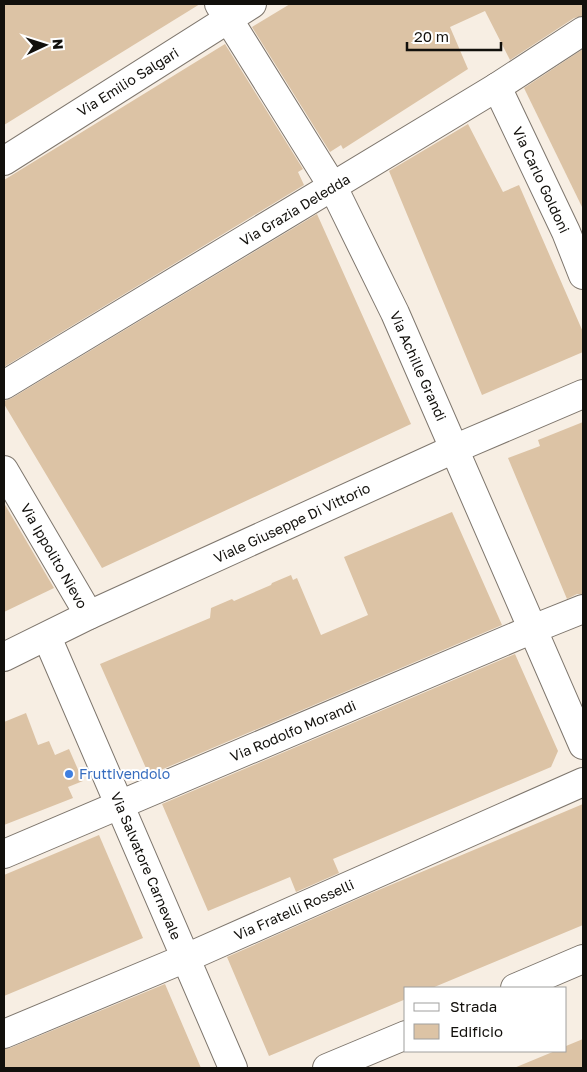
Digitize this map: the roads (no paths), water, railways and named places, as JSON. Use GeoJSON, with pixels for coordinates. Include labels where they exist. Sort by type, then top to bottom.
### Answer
{"type":"FeatureCollection","features":[{"type":"Feature","properties":{"kind":"street","name":"Via Emilio Salgari"},"geometry":{"type":"LineString","coordinates":[[4,161],[224,12],[252,4]]}},
{"type":"Feature","properties":{"kind":"street","name":"Via Achille Grandi"},"geometry":{"type":"LineString","coordinates":[[224,12],[333,187],[395,313],[583,745]]}},
{"type":"Feature","properties":{"kind":"street","name":"Via Grazia Deledda"},"geometry":{"type":"LineString","coordinates":[[4,385],[497,87],[583,31]]}},
{"type":"Feature","properties":{"kind":"street","name":"Via Carlo Goldoni"},"geometry":{"type":"LineString","coordinates":[[497,87],[566,232],[583,275]]}},
{"type":"Feature","properties":{"kind":"street","name":"Viale Giuseppe Di Vittorio"},"geometry":{"type":"LineString","coordinates":[[4,657],[89,615],[454,448],[583,394]]}},
{"type":"Feature","properties":{"kind":"street","name":"Via Ippolito Nievo"},"geometry":{"type":"LineString","coordinates":[[4,470],[89,615]]}},
{"type":"Feature","properties":{"kind":"street","name":"Via Rodolfo Morandi"},"geometry":{"type":"LineString","coordinates":[[4,854],[583,609]]}},
{"type":"Feature","properties":{"kind":"street","name":"Via Salvatore Carnevale"},"geometry":{"type":"LineString","coordinates":[[48,636],[234,1068]]}},
{"type":"Feature","properties":{"kind":"street","name":"Via Fratelli Rosselli"},"geometry":{"type":"LineString","coordinates":[[4,1034],[186,958],[583,782]]}},
{"type":"Feature","properties":{"kind":"street"},"geometry":{"type":"LineString","coordinates":[[517,987],[583,959]]}},
{"type":"Feature","properties":{"kind":"street"},"geometry":{"type":"LineString","coordinates":[[327,1068],[404,1036]]}},
{"type":"Feature","properties":{"kind":"place","name":"Fruttivendolo"},"geometry":{"type":"Point","coordinates":[69,774]}}]}
